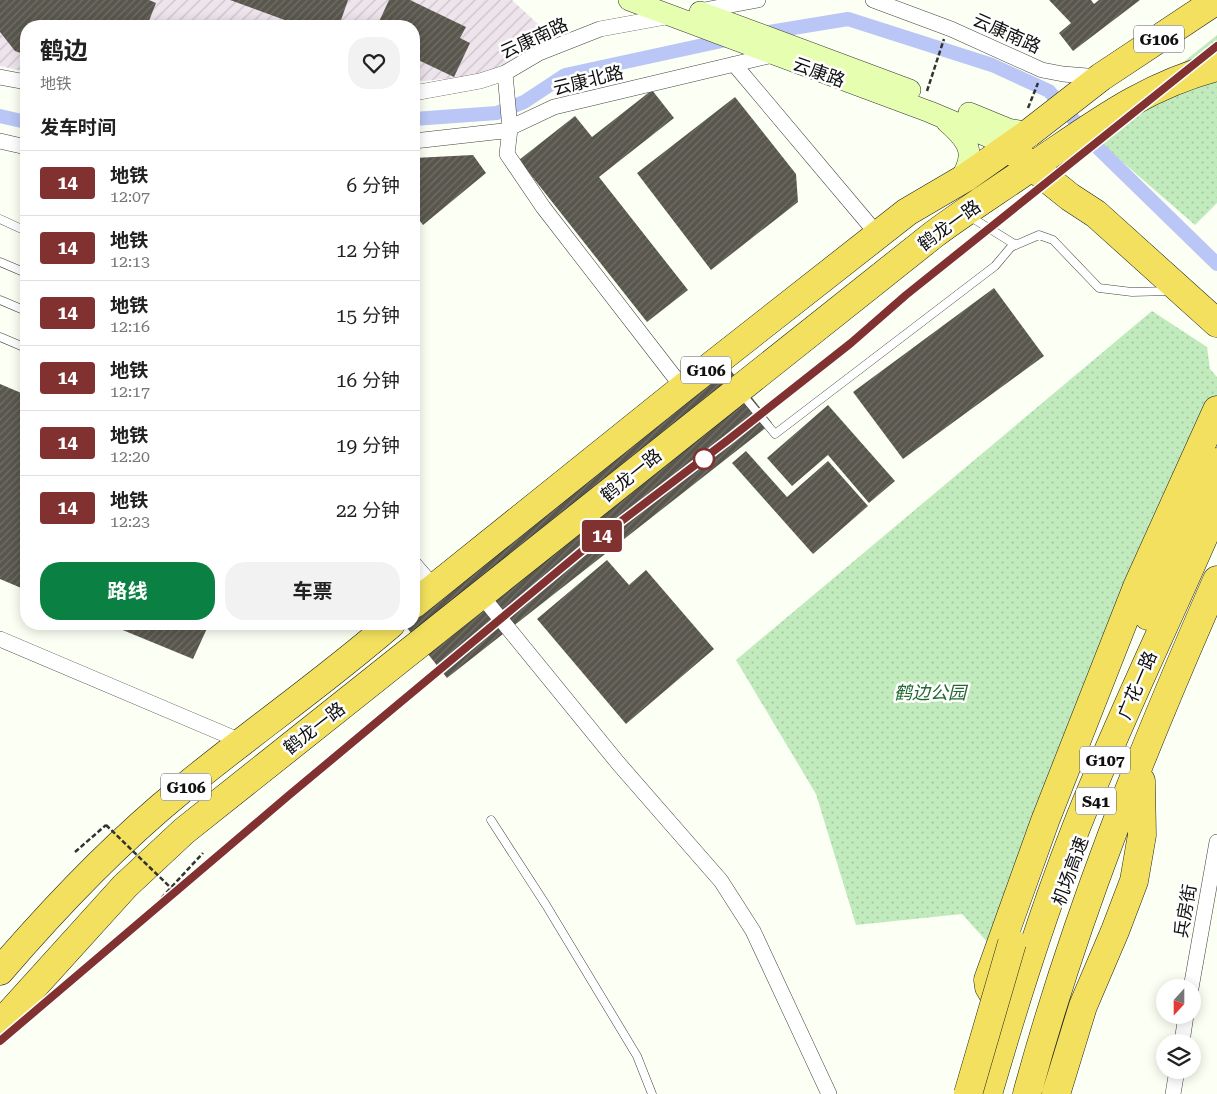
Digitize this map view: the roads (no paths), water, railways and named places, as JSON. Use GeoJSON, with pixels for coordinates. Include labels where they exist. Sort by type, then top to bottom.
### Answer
{"type":"FeatureCollection","features":[{"type":"Feature","properties":{"kind":"highway","name":"鹤龙一路"},"geometry":{"type":"LineString","coordinates":[[424,596],[683,388],[921,202],[959,181],[1029,125],[1075,97],[1217,0]]}},
{"type":"Feature","properties":{"kind":"highway","name":"鹤龙一路"},"geometry":{"type":"LineString","coordinates":[[0,1024],[82,932],[167,845],[738,390],[967,210],[1126,103],[1168,84],[1217,67]]}},
{"type":"Feature","properties":{"kind":"highway"},"geometry":{"type":"LineString","coordinates":[[1029,125],[1033,166],[1070,197],[1096,214],[1217,323]]}},
{"type":"Feature","properties":{"kind":"highway","name":"G106"},"geometry":{"type":"LineString","coordinates":[[967,210],[997,197],[1029,192],[1070,197]]}},
{"type":"Feature","properties":{"kind":"highway"},"geometry":{"type":"LineString","coordinates":[[1009,1021],[989,987],[988,980],[1045,821],[1134,596],[1217,410]]}},
{"type":"Feature","properties":{"kind":"highway"},"geometry":{"type":"LineString","coordinates":[[968,1094],[1012,943],[1031,892],[1080,780],[1186,522],[1199,493],[1217,462]]}},
{"type":"Feature","properties":{"kind":"highway","name":"广花一路"},"geometry":{"type":"LineString","coordinates":[[988,1094],[1043,916],[1078,822],[1217,506]]}},
{"type":"Feature","properties":{"kind":"highway","name":"机场高速"},"geometry":{"type":"LineString","coordinates":[[999,1094],[1024,1006],[1082,838],[1138,696],[1217,516]]}},
{"type":"Feature","properties":{"kind":"highway","name":"机场高速"},"geometry":{"type":"LineString","coordinates":[[1027,1094],[1092,885],[1159,714],[1217,580]]}},
{"type":"Feature","properties":{"kind":"highway","name":"G107"},"geometry":{"type":"LineString","coordinates":[[1032,1094],[1074,956],[1141,781],[1217,604]]}},
{"type":"Feature","properties":{"kind":"highway","name":"鹤龙一路"},"geometry":{"type":"LineString","coordinates":[[0,971],[61,904],[118,847],[178,792],[328,677],[384,630]]}},
{"type":"Feature","properties":{"kind":"highway"},"geometry":{"type":"LineString","coordinates":[[1056,1094],[1083,1006],[1134,880],[1142,835],[1141,781]]}},
{"type":"Feature","properties":{"kind":"street","name":"云康路"},"geometry":{"type":"LineString","coordinates":[[629,0],[698,11],[740,25],[776,50],[987,136],[1029,125]]}},
{"type":"Feature","properties":{"kind":"street"},"geometry":{"type":"LineString","coordinates":[[698,11],[758,0]]}},
{"type":"Feature","properties":{"kind":"street","name":"云康南路"},"geometry":{"type":"LineString","coordinates":[[873,0],[948,28],[1042,70],[1101,78]]}},
{"type":"Feature","properties":{"kind":"street","name":"云康路"},"geometry":{"type":"LineString","coordinates":[[671,8],[716,32],[925,95],[1008,129],[1029,125]]}},
{"type":"Feature","properties":{"kind":"street","name":"云康南路"},"geometry":{"type":"LineString","coordinates":[[420,93],[480,81],[505,73],[539,53],[600,29],[671,8]]}},
{"type":"Feature","properties":{"kind":"street","name":"云康北路"},"geometry":{"type":"LineString","coordinates":[[420,140],[481,135],[510,128],[554,107],[734,64],[776,50]]}},
{"type":"Feature","properties":{"kind":"street"},"geometry":{"type":"LineString","coordinates":[[734,64],[878,235]]}},
{"type":"Feature","properties":{"kind":"street"},"geometry":{"type":"LineString","coordinates":[[505,73],[510,128],[507,154],[543,207],[683,388]]}},
{"type":"Feature","properties":{"kind":"street"},"geometry":{"type":"LineString","coordinates":[[0,76],[20,81]]}},
{"type":"Feature","properties":{"kind":"street"},"geometry":{"type":"LineString","coordinates":[[939,116],[958,133],[969,151],[968,168],[959,181]]}},
{"type":"Feature","properties":{"kind":"street"},"geometry":{"type":"LineString","coordinates":[[0,141],[20,146]]}},
{"type":"Feature","properties":{"kind":"street"},"geometry":{"type":"LineString","coordinates":[[420,583],[424,596]]}},
{"type":"Feature","properties":{"kind":"street"},"geometry":{"type":"LineString","coordinates":[[481,595],[618,763],[721,881],[753,931],[829,1094]]}},
{"type":"Feature","properties":{"kind":"street"},"geometry":{"type":"LineString","coordinates":[[0,639],[243,742]]}},
{"type":"Feature","properties":{"kind":"street","name":"兵房街"},"geometry":{"type":"LineString","coordinates":[[1193,979],[1217,842]]}},
{"type":"Feature","properties":{"kind":"street"},"geometry":{"type":"LineString","coordinates":[[1173,1094],[1176,1079]]}},
{"type":"Feature","properties":{"kind":"lane"},"geometry":{"type":"LineString","coordinates":[[967,210],[1016,245]]}},
{"type":"Feature","properties":{"kind":"lane"},"geometry":{"type":"LineString","coordinates":[[0,219],[20,228]]}},
{"type":"Feature","properties":{"kind":"lane"},"geometry":{"type":"LineString","coordinates":[[738,390],[775,434],[995,266],[1010,247],[1039,234],[1053,240],[1099,288],[1132,292],[1180,291]]}},
{"type":"Feature","properties":{"kind":"lane"},"geometry":{"type":"LineString","coordinates":[[0,262],[20,270]]}},
{"type":"Feature","properties":{"kind":"lane"},"geometry":{"type":"LineString","coordinates":[[0,300],[20,308]]}},
{"type":"Feature","properties":{"kind":"lane"},"geometry":{"type":"LineString","coordinates":[[0,337],[20,345]]}},
{"type":"Feature","properties":{"kind":"lane"},"geometry":{"type":"LineString","coordinates":[[491,820],[546,905],[637,1056],[652,1094]]}},
{"type":"Feature","properties":{"kind":"waterway"},"geometry":{"type":"LineString","coordinates":[[762,33],[848,19],[992,65],[1049,91],[1099,149],[1217,264]]}},
{"type":"Feature","properties":{"kind":"waterway"},"geometry":{"type":"LineString","coordinates":[[420,119],[497,113],[524,102],[565,75],[731,39]]}},
{"type":"Feature","properties":{"kind":"waterway"},"geometry":{"type":"LineString","coordinates":[[0,116],[20,121]]}},
{"type":"Feature","properties":{"kind":"metro line","name":"14"},"geometry":{"type":"LineString","coordinates":[[0,1041],[288,796],[582,551],[851,343],[906,295],[1217,46]]}},
{"type":"Feature","properties":{"kind":"park label","name":"鹤边公园"},"geometry":{"type":"Point","coordinates":[930,692]}}]}
